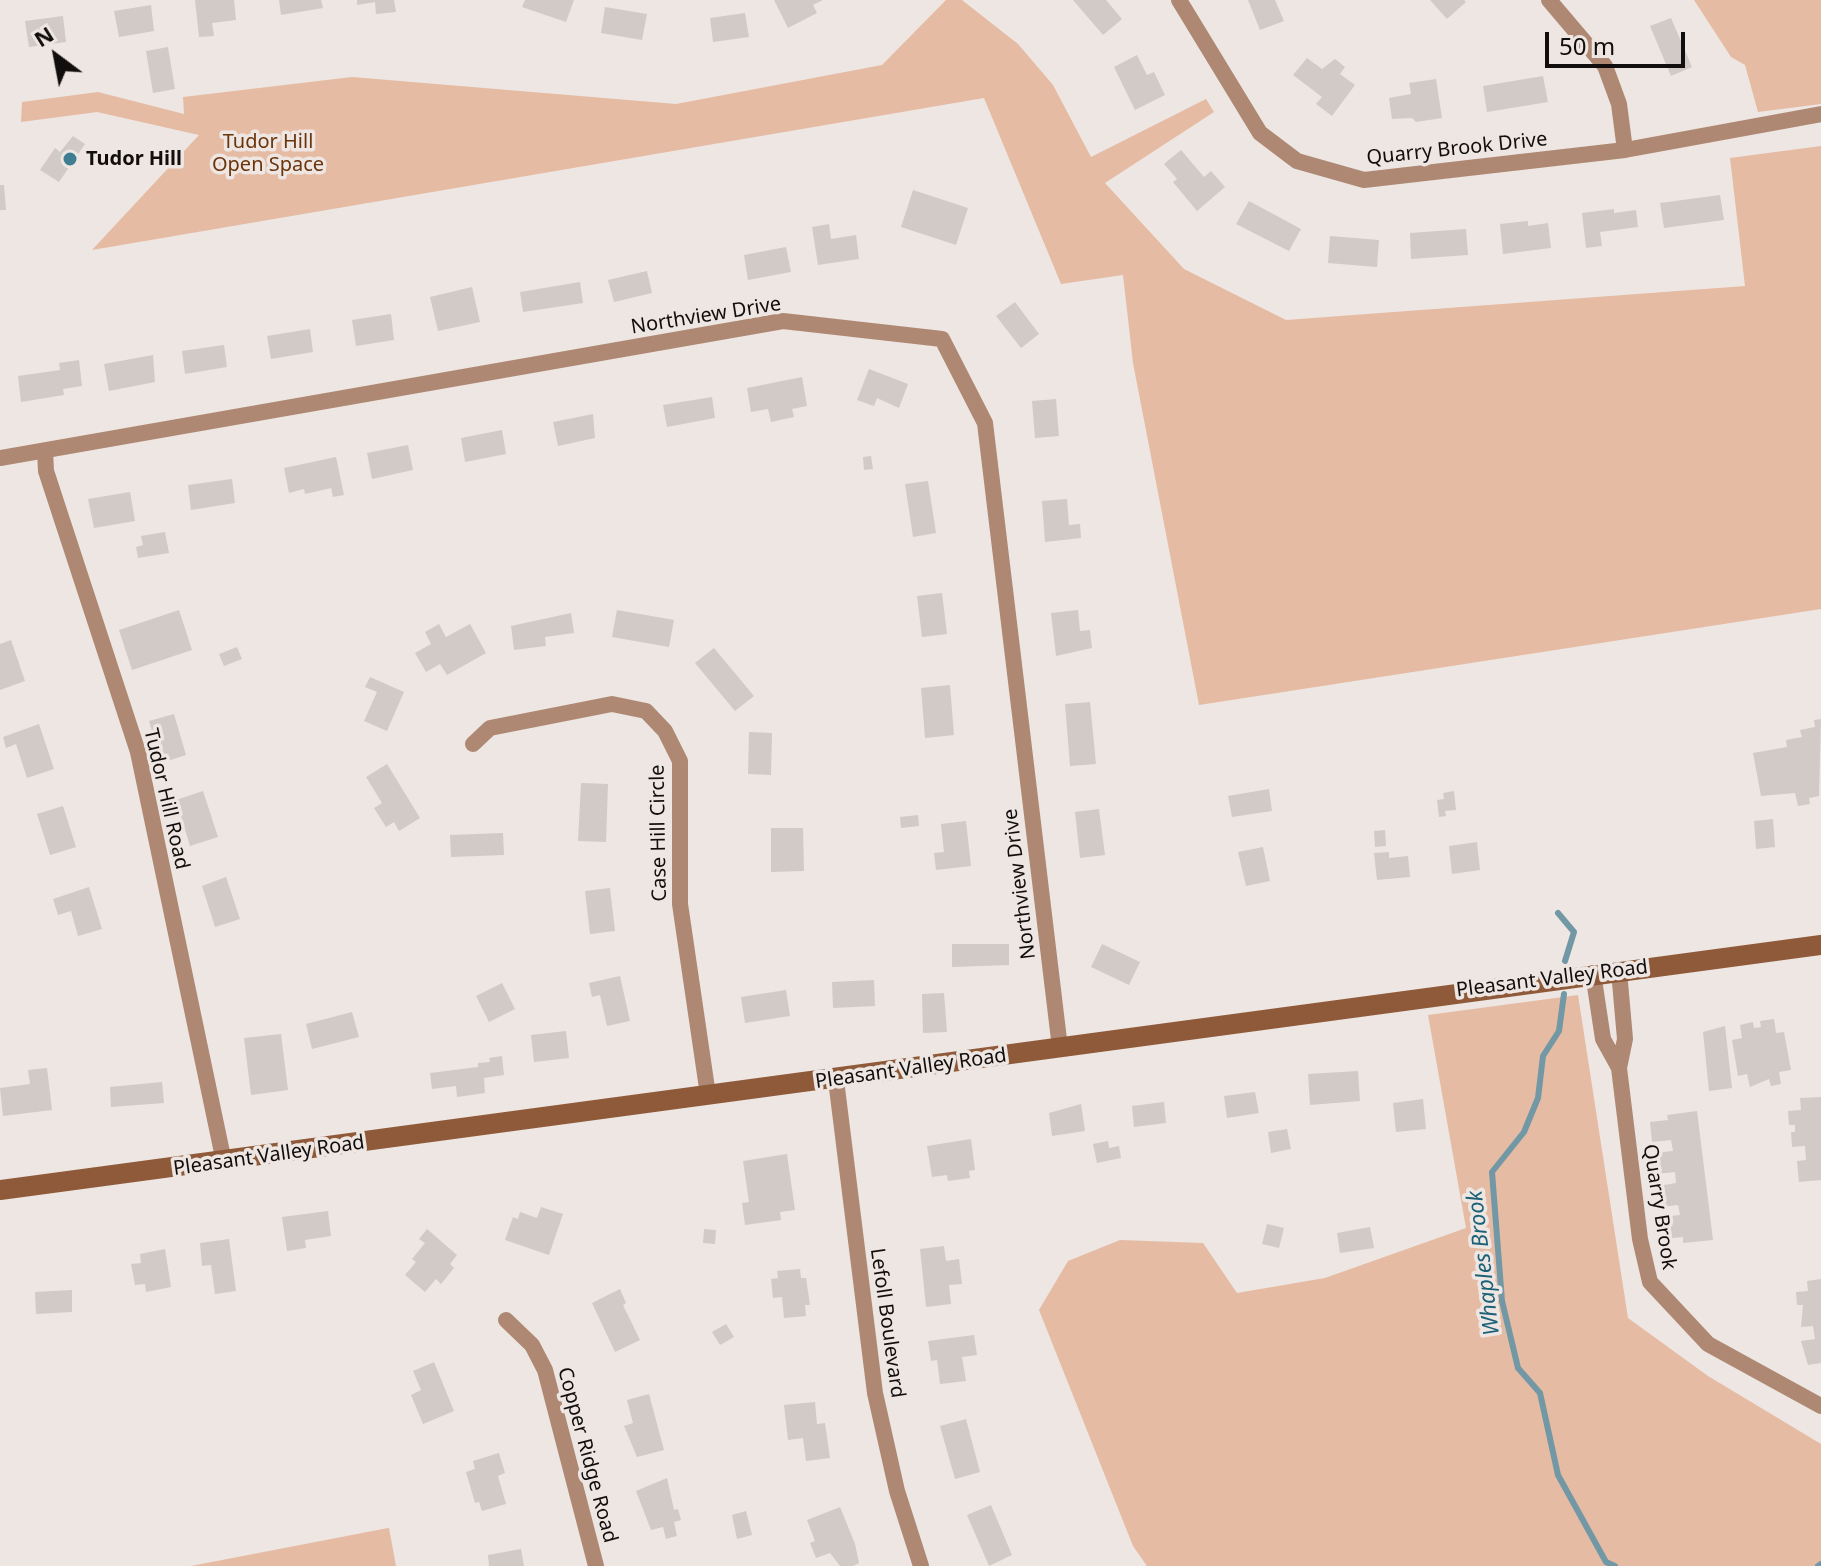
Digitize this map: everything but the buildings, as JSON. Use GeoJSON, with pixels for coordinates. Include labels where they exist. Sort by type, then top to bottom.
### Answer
{"type":"FeatureCollection","features":[{"type":"Feature","properties":{"kind":"main road","name":"Pleasant Valley Road"},"geometry":{"type":"LineString","coordinates":[[0,1190],[836,1080],[1593,973],[1821,945]]}},
{"type":"Feature","properties":{"kind":"street","name":"Quarry Brook Drive"},"geometry":{"type":"LineString","coordinates":[[1179,0],[1260,133],[1297,161],[1364,180],[1625,150],[1821,114]]}},
{"type":"Feature","properties":{"kind":"street"},"geometry":{"type":"LineString","coordinates":[[1549,0],[1605,66],[1619,104],[1625,150]]}},
{"type":"Feature","properties":{"kind":"street","name":"Northview Drive"},"geometry":{"type":"LineString","coordinates":[[0,458],[783,321],[942,339],[985,423],[1060,1048]]}},
{"type":"Feature","properties":{"kind":"street","name":"Tudor Hill Road"},"geometry":{"type":"LineString","coordinates":[[45,451],[46,471],[138,752],[224,1162]]}},
{"type":"Feature","properties":{"kind":"street","name":"Case Hill Circle"},"geometry":{"type":"LineString","coordinates":[[473,744],[490,728],[612,704],[646,711],[665,731],[680,761],[680,904],[708,1095]]}},
{"type":"Feature","properties":{"kind":"street","name":"Quarry Brook"},"geometry":{"type":"LineString","coordinates":[[1619,971],[1625,1039],[1619,1068],[1640,1239],[1650,1282],[1708,1344],[1821,1406]]}},
{"type":"Feature","properties":{"kind":"street","name":"Quarry Brook"},"geometry":{"type":"LineString","coordinates":[[1593,973],[1603,1039],[1619,1068]]}},
{"type":"Feature","properties":{"kind":"street","name":"Lefoll Boulevard"},"geometry":{"type":"LineString","coordinates":[[836,1080],[875,1393],[897,1491],[921,1566]]}},
{"type":"Feature","properties":{"kind":"street","name":"Copper Ridge Road"},"geometry":{"type":"LineString","coordinates":[[506,1320],[532,1345],[545,1370],[596,1566]]}},
{"type":"Feature","properties":{"kind":"green space","name":"Tudor Hill Open Space"},"geometry":{"type":"Polygon","coordinates":[[[946,0],[962,0],[1018,44],[1053,85],[1091,157],[1206,99],[1214,112],[1105,183],[1184,269],[1286,320],[1745,286],[1730,158],[1821,146],[1821,609],[1199,705],[1133,363],[1123,275],[1061,284],[984,98],[92,250],[199,135],[97,112],[21,122],[22,102],[98,92],[184,114],[183,97],[352,77],[676,104],[882,65],[946,0]]]}},
{"type":"Feature","properties":{"kind":"green space"},"geometry":{"type":"Polygon","coordinates":[[[1694,0],[1821,0],[1821,104],[1758,112],[1745,65],[1731,57],[1694,0]]]}},
{"type":"Feature","properties":{"kind":"green space"},"geometry":{"type":"Polygon","coordinates":[[[1578,995],[1628,1318],[1708,1376],[1821,1444],[1821,1566],[1147,1566],[1133,1546],[1039,1310],[1068,1261],[1120,1240],[1203,1243],[1237,1293],[1325,1278],[1466,1228],[1428,1015],[1578,995]]]}},
{"type":"Feature","properties":{"kind":"green space"},"geometry":{"type":"Polygon","coordinates":[[[388,1528],[396,1566],[191,1566],[388,1528]]]}},
{"type":"Feature","properties":{"kind":"waterway","name":"Whaples Brook"},"geometry":{"type":"LineString","coordinates":[[1558,913],[1574,932],[1565,961]]}},
{"type":"Feature","properties":{"kind":"waterway","name":"Whaples Brook"},"geometry":{"type":"LineString","coordinates":[[1564,994],[1559,1031],[1543,1056],[1538,1098],[1524,1132],[1492,1172],[1502,1301],[1518,1368],[1540,1393],[1558,1475],[1606,1562],[1615,1566]]}},
{"type":"Feature","properties":{"kind":"place","name":"Tudor Hill"},"geometry":{"type":"Point","coordinates":[70,159]}}]}
